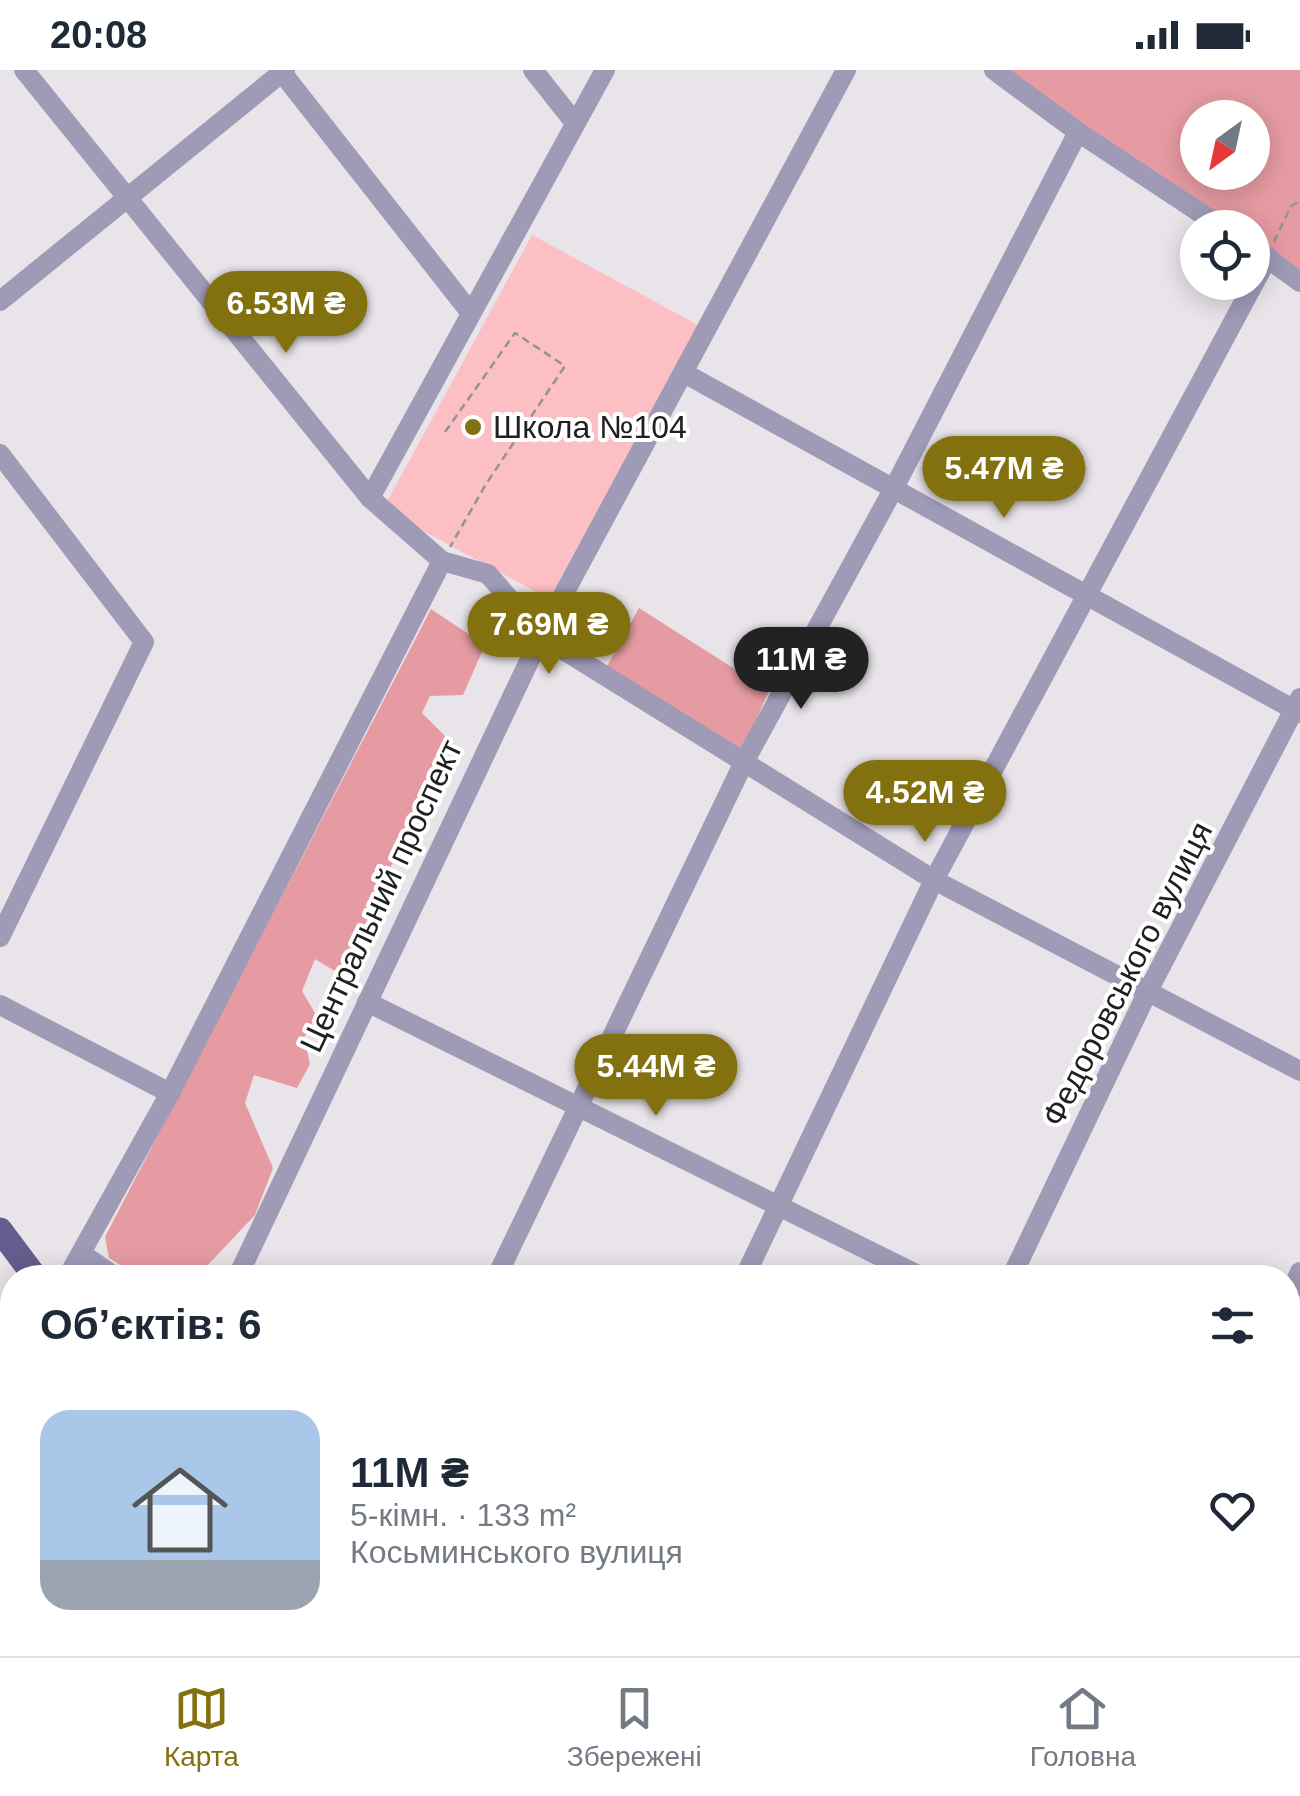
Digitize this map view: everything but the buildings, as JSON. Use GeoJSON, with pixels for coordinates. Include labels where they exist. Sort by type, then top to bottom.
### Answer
{"type":"FeatureCollection","features":[{"type":"Feature","properties":{"kind":"main road"},"geometry":{"type":"LineString","coordinates":[[0,1230],[26,1265]]}},
{"type":"Feature","properties":{"kind":"street"},"geometry":{"type":"LineString","coordinates":[[24,70],[370,498],[442,561],[488,574],[541,636],[934,880],[1300,1072]]}},
{"type":"Feature","properties":{"kind":"street"},"geometry":{"type":"LineString","coordinates":[[533,70],[575,123]]}},
{"type":"Feature","properties":{"kind":"street"},"geometry":{"type":"LineString","coordinates":[[370,498],[605,70]]}},
{"type":"Feature","properties":{"kind":"street","name":"Центральний проспект"},"geometry":{"type":"LineString","coordinates":[[243,1265],[541,636],[846,70]]}},
{"type":"Feature","properties":{"kind":"street"},"geometry":{"type":"LineString","coordinates":[[994,70],[1078,132],[1196,210]]}},
{"type":"Feature","properties":{"kind":"street"},"geometry":{"type":"LineString","coordinates":[[0,300],[282,71],[470,312]]}},
{"type":"Feature","properties":{"kind":"street"},"geometry":{"type":"LineString","coordinates":[[502,1265],[744,764],[894,488],[1078,132]]}},
{"type":"Feature","properties":{"kind":"street"},"geometry":{"type":"LineString","coordinates":[[1270,260],[1300,282]]}},
{"type":"Feature","properties":{"kind":"street"},"geometry":{"type":"LineString","coordinates":[[751,1265],[934,880],[1235,300]]}},
{"type":"Feature","properties":{"kind":"street"},"geometry":{"type":"LineString","coordinates":[[684,373],[1298,707]]}},
{"type":"Feature","properties":{"kind":"street"},"geometry":{"type":"LineString","coordinates":[[0,454],[144,642],[0,936]]}},
{"type":"Feature","properties":{"kind":"street"},"geometry":{"type":"LineString","coordinates":[[75,1265],[170,1092],[442,561]]}},
{"type":"Feature","properties":{"kind":"street","name":"Федоровського вулиця"},"geometry":{"type":"LineString","coordinates":[[1017,1265],[1147,993],[1298,707]]}},
{"type":"Feature","properties":{"kind":"street"},"geometry":{"type":"LineString","coordinates":[[367,1002],[898,1265]]}},
{"type":"Feature","properties":{"kind":"street"},"geometry":{"type":"LineString","coordinates":[[0,1005],[170,1092]]}},
{"type":"Feature","properties":{"kind":"street"},"geometry":{"type":"LineString","coordinates":[[82,1254],[98,1265]]}},
{"type":"Feature","properties":{"kind":"path"},"geometry":{"type":"LineString","coordinates":[[1270,237],[1290,206],[1300,201]]}},
{"type":"Feature","properties":{"kind":"path"},"geometry":{"type":"LineString","coordinates":[[442,561],[486,484],[565,366],[515,332],[445,432]]}},
{"type":"Feature","properties":{"kind":"shaded area"},"geometry":{"type":"Polygon","coordinates":[[[994,70],[1300,70],[1300,282],[1270,260],[1270,210],[1198,210],[994,70]]]}},
{"type":"Feature","properties":{"kind":"shaded area"},"geometry":{"type":"Polygon","coordinates":[[[532,235],[698,325],[549,599],[383,509],[532,235]]]}},
{"type":"Feature","properties":{"kind":"shaded area"},"geometry":{"type":"Polygon","coordinates":[[[639,608],[769,691],[744,747],[737,749],[606,668],[639,608]]]}},
{"type":"Feature","properties":{"kind":"shaded area"},"geometry":{"type":"Polygon","coordinates":[[[431,609],[485,645],[463,695],[430,696],[422,713],[447,738],[343,976],[315,959],[302,991],[319,1020],[304,1037],[310,1064],[297,1088],[254,1075],[245,1103],[273,1168],[255,1215],[208,1265],[120,1265],[109,1258],[105,1237],[431,609]]]}},
{"type":"Feature","properties":{"kind":"place","name":"Школа №104"},"geometry":{"type":"Point","coordinates":[473,427]}}]}
